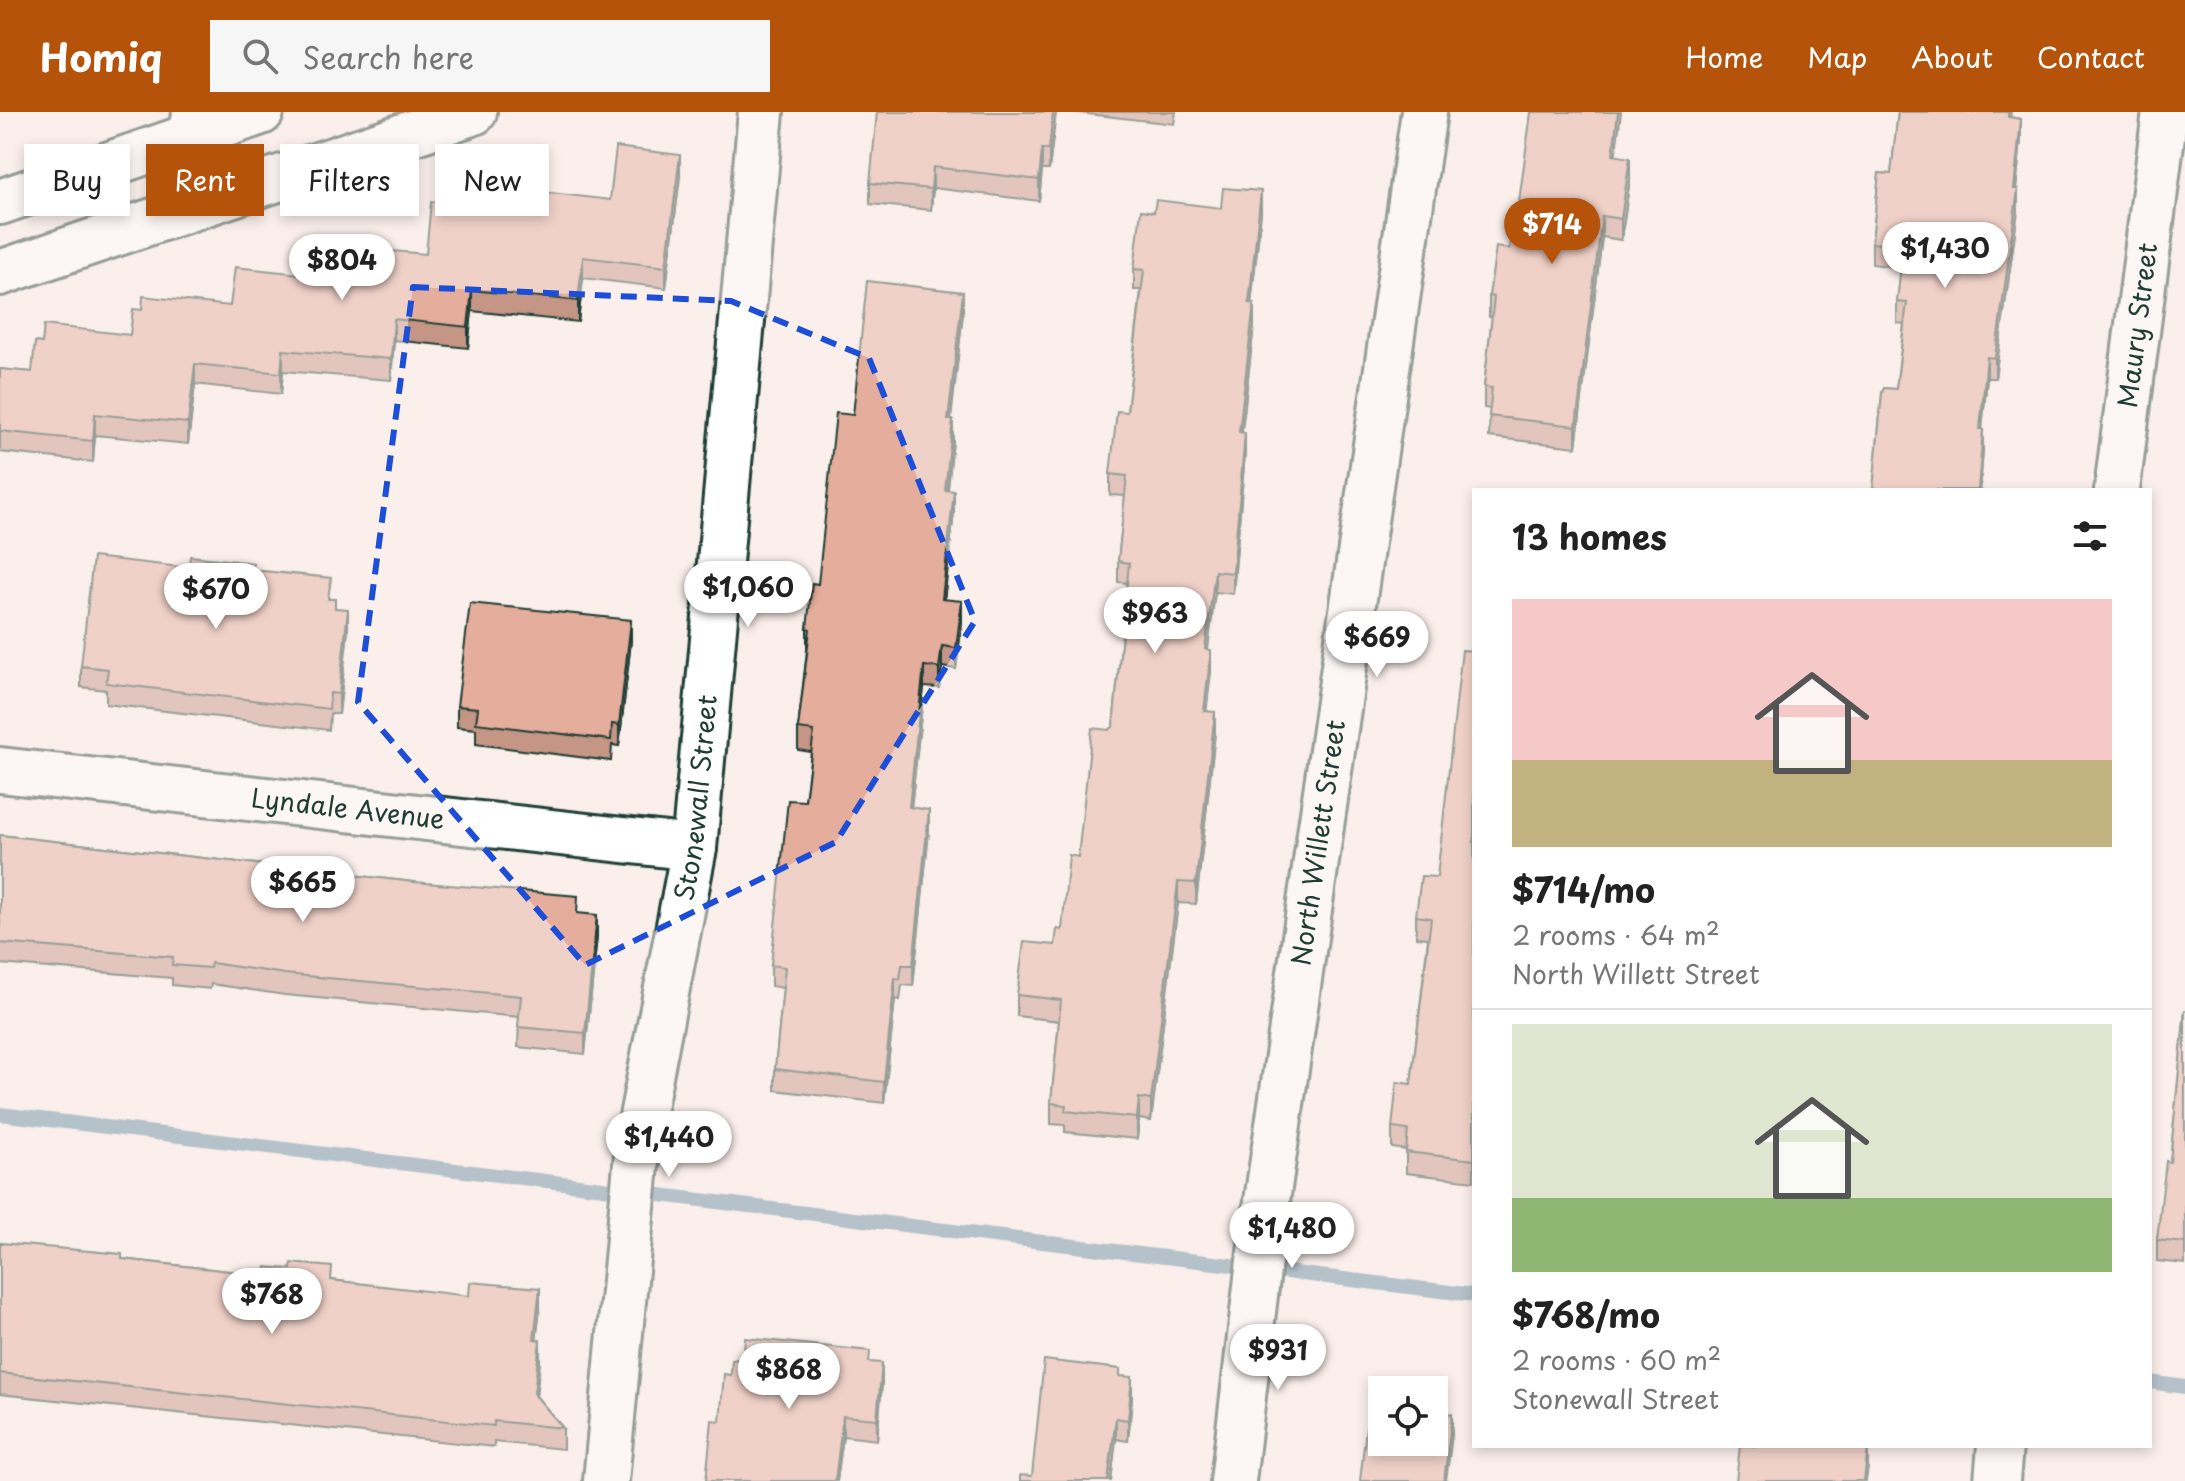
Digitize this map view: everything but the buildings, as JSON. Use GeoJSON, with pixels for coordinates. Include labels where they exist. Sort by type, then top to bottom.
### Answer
{"type":"FeatureCollection","features":[{"type":"Feature","properties":{"kind":"street"},"geometry":{"type":"LineString","coordinates":[[0,202],[193,124],[261,112]]}},
{"type":"Feature","properties":{"kind":"street"},"geometry":{"type":"LineString","coordinates":[[264,183],[474,112]]}},
{"type":"Feature","properties":{"kind":"street","name":"Stonewall Street"},"geometry":{"type":"LineString","coordinates":[[606,1481],[639,1133],[694,848],[761,112]]}},
{"type":"Feature","properties":{"kind":"street","name":"North Willett Street"},"geometry":{"type":"LineString","coordinates":[[1233,1481],[1262,1236],[1424,112]]}},
{"type":"Feature","properties":{"kind":"street","name":"Maury Street"},"geometry":{"type":"LineString","coordinates":[[2117,488],[2165,112]]}},
{"type":"Feature","properties":{"kind":"street"},"geometry":{"type":"LineString","coordinates":[[191,144],[193,124]]}},
{"type":"Feature","properties":{"kind":"street"},"geometry":{"type":"LineString","coordinates":[[0,273],[166,216]]}},
{"type":"Feature","properties":{"kind":"street","name":"Lyndale Avenue"},"geometry":{"type":"LineString","coordinates":[[0,770],[694,848]]}},
{"type":"Feature","properties":{"kind":"street"},"geometry":{"type":"LineString","coordinates":[[1997,1481],[2000,1448]]}},
{"type":"Feature","properties":{"kind":"highlighted area"},"geometry":{"type":"Polygon","coordinates":[[[413,287],[731,301],[869,358],[975,621],[836,842],[585,965],[358,702],[413,287]]]}},
{"type":"Feature","properties":{"kind":"waterway"},"geometry":{"type":"LineString","coordinates":[[0,1114],[1472,1295]]}},
{"type":"Feature","properties":{"kind":"waterway"},"geometry":{"type":"LineString","coordinates":[[2152,1382],[2185,1387]]}}]}
